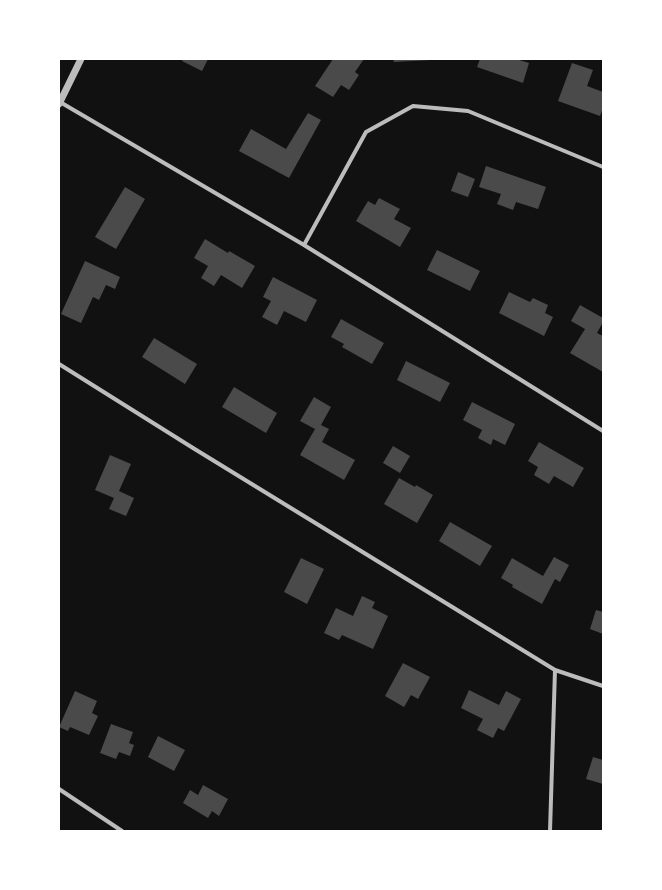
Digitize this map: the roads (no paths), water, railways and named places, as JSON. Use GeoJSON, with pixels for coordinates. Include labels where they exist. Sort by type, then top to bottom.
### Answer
{"type":"FeatureCollection","features":[{"type":"Feature","properties":{"kind":"street"},"geometry":{"type":"LineString","coordinates":[[81,59],[60,103],[304,245],[603,431]]}},
{"type":"Feature","properties":{"kind":"street"},"geometry":{"type":"LineString","coordinates":[[304,245],[366,132],[413,106],[468,110],[603,167]]}},
{"type":"Feature","properties":{"kind":"street"},"geometry":{"type":"LineString","coordinates":[[59,364],[555,670],[603,686]]}},
{"type":"Feature","properties":{"kind":"street"},"geometry":{"type":"LineString","coordinates":[[550,831],[555,670]]}},
{"type":"Feature","properties":{"kind":"street"},"geometry":{"type":"LineString","coordinates":[[59,789],[122,831]]}}]}
